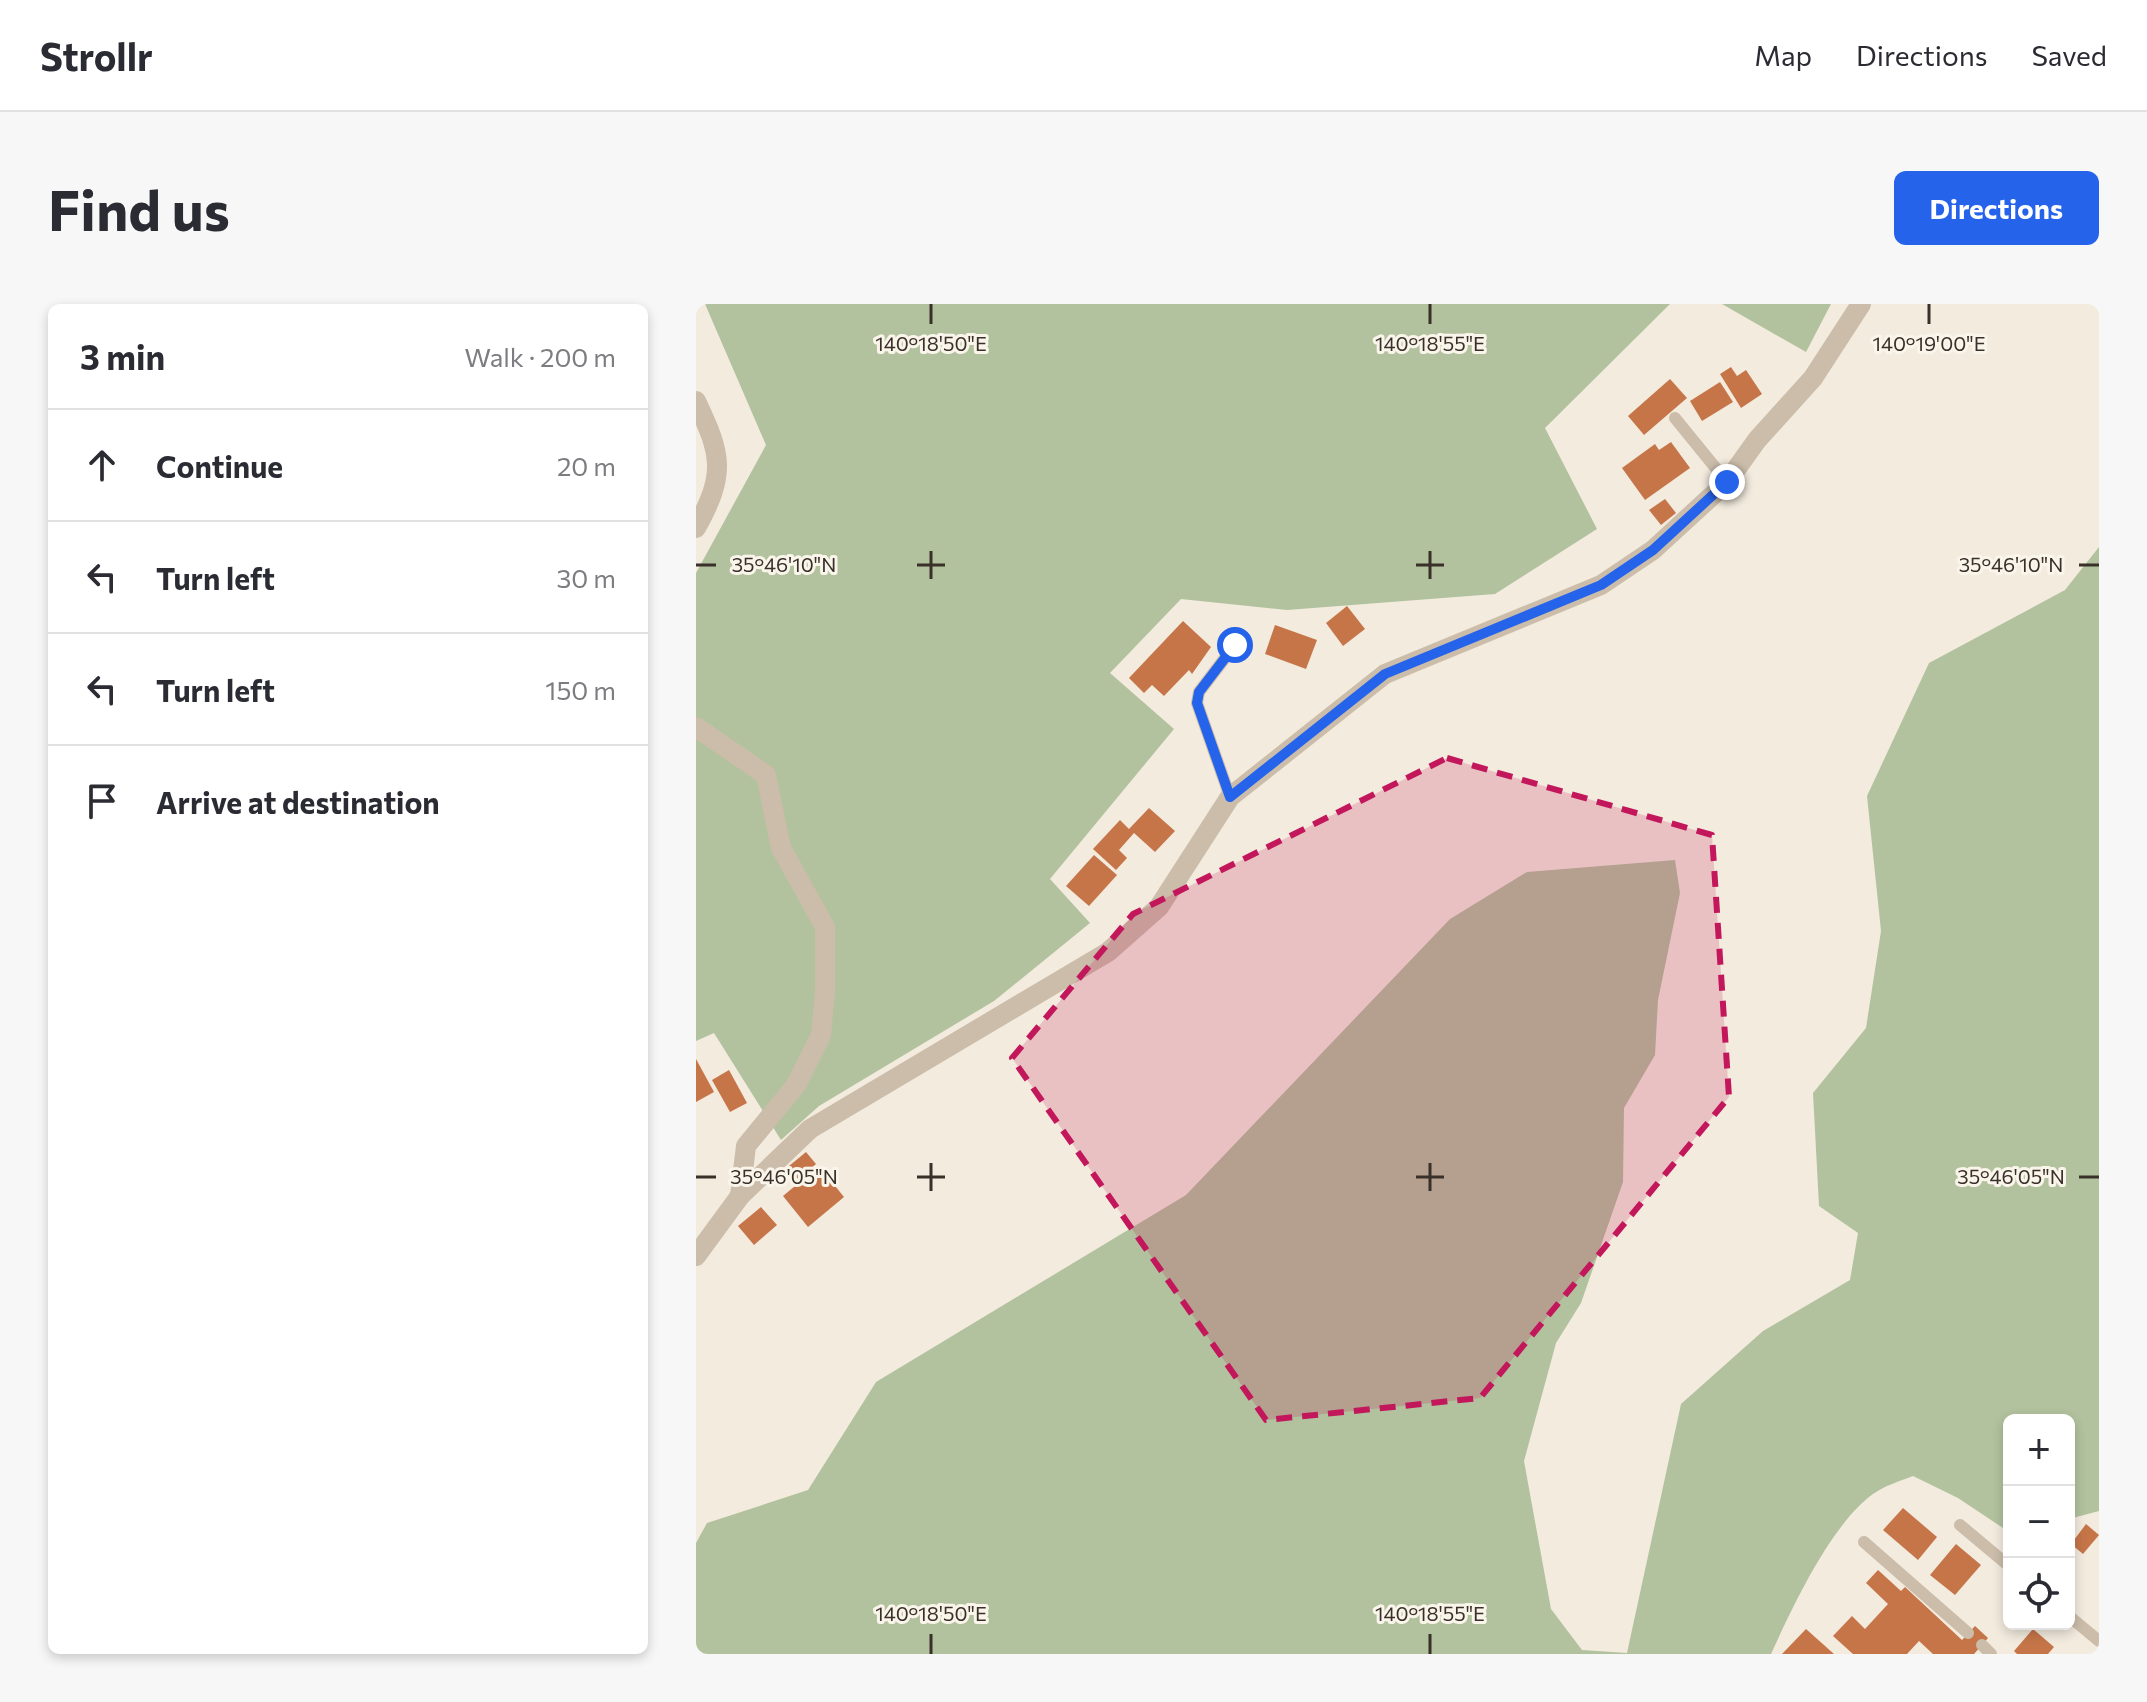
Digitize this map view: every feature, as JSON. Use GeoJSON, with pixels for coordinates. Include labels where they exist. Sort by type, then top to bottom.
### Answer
{"type":"FeatureCollection","features":[{"type":"Feature","properties":{"kind":"street"},"geometry":{"type":"LineString","coordinates":[[696,1256],[704,1236],[740,1196],[810,1129],[1108,952],[1159,907],[1230,797],[1385,674],[1601,585],[1653,550],[1727,482],[1757,440],[1813,378],[1861,304]]}},
{"type":"Feature","properties":{"kind":"street"},"geometry":{"type":"LineString","coordinates":[[696,401],[717,445],[718,473],[698,518]]}},
{"type":"Feature","properties":{"kind":"street"},"geometry":{"type":"LineString","coordinates":[[696,727],[766,775],[781,848],[825,927],[821,1035],[796,1085],[746,1146],[740,1196]]}},
{"type":"Feature","properties":{"kind":"lane"},"geometry":{"type":"LineString","coordinates":[[1675,418],[1727,482]]}},
{"type":"Feature","properties":{"kind":"lane"},"geometry":{"type":"LineString","coordinates":[[1230,797],[1197,703],[1199,692],[1235,645]]}},
{"type":"Feature","properties":{"kind":"lane"},"geometry":{"type":"LineString","coordinates":[[1960,1525],[2003,1561]]}},
{"type":"Feature","properties":{"kind":"lane"},"geometry":{"type":"LineString","coordinates":[[1864,1542],[1968,1633]]}},
{"type":"Feature","properties":{"kind":"lane"},"geometry":{"type":"LineString","coordinates":[[2075,1621],[2099,1641]]}},
{"type":"Feature","properties":{"kind":"highlighted area"},"geometry":{"type":"Polygon","coordinates":[[[1447,758],[1712,835],[1729,1097],[1480,1398],[1266,1420],[1012,1058],[1133,914],[1447,758]]]}},
{"type":"Feature","properties":{"kind":"green space"},"geometry":{"type":"Polygon","coordinates":[[[705,304],[1670,304],[1545,428],[1597,529],[1495,594],[1287,610],[1181,599],[1110,673],[1174,729],[1050,879],[1090,923],[994,1001],[819,1106],[781,1140],[714,1033],[696,1041],[696,573],[766,445],[705,304]]]}},
{"type":"Feature","properties":{"kind":"green space"},"geometry":{"type":"Polygon","coordinates":[[[1722,304],[1831,304],[1806,352],[1722,304]]]}},
{"type":"Feature","properties":{"kind":"green space"},"geometry":{"type":"Polygon","coordinates":[[[2099,547],[2099,1511],[2075,1517],[2075,1414],[2003,1414],[2003,1528],[1958,1498],[1913,1476],[1882,1489],[1857,1508],[1842,1525],[1801,1591],[1771,1654],[696,1654],[696,1543],[707,1523],[808,1490],[876,1382],[1186,1195],[1450,919],[1527,872],[1675,860],[1680,893],[1658,1000],[1655,1055],[1624,1108],[1623,1182],[1581,1303],[1556,1343],[1524,1461],[1551,1609],[1582,1650],[1627,1653],[1681,1404],[1763,1331],[1850,1280],[1858,1233],[1819,1206],[1813,1093],[1866,1028],[1881,931],[1867,796],[1929,663],[2065,590],[2099,547]]]}},
{"type":"Feature","properties":{"kind":"building"},"geometry":{"type":"Polygon","coordinates":[[[1731,367],[1737,376],[1746,370],[1762,394],[1741,408],[1720,374],[1731,367]]]}},
{"type":"Feature","properties":{"kind":"building"},"geometry":{"type":"Polygon","coordinates":[[[1670,379],[1687,398],[1644,435],[1628,416],[1670,379]]]}},
{"type":"Feature","properties":{"kind":"building"},"geometry":{"type":"Polygon","coordinates":[[[1720,382],[1733,402],[1702,421],[1690,401],[1720,382]]]}},
{"type":"Feature","properties":{"kind":"building"},"geometry":{"type":"Polygon","coordinates":[[[1671,442],[1690,468],[1645,500],[1622,468],[1655,444],[1659,450],[1671,442]]]}},
{"type":"Feature","properties":{"kind":"building"},"geometry":{"type":"Polygon","coordinates":[[[1665,499],[1676,513],[1661,525],[1649,510],[1665,499]]]}},
{"type":"Feature","properties":{"kind":"building"},"geometry":{"type":"Polygon","coordinates":[[[1347,606],[1365,629],[1343,646],[1326,623],[1347,606]]]}},
{"type":"Feature","properties":{"kind":"building"},"geometry":{"type":"Polygon","coordinates":[[[1183,621],[1211,647],[1192,674],[1189,670],[1164,696],[1152,685],[1144,693],[1129,678],[1183,621]]]}},
{"type":"Feature","properties":{"kind":"building"},"geometry":{"type":"Polygon","coordinates":[[[1275,625],[1317,640],[1306,669],[1265,654],[1275,625]]]}},
{"type":"Feature","properties":{"kind":"building"},"geometry":{"type":"Polygon","coordinates":[[[1149,808],[1175,831],[1155,852],[1134,833],[1119,850],[1127,858],[1116,870],[1093,849],[1120,820],[1129,829],[1149,808]]]}},
{"type":"Feature","properties":{"kind":"building"},"geometry":{"type":"Polygon","coordinates":[[[1094,855],[1117,875],[1089,906],[1066,886],[1094,855]]]}},
{"type":"Feature","properties":{"kind":"building"},"geometry":{"type":"Polygon","coordinates":[[[696,1059],[714,1092],[696,1102],[696,1059]]]}},
{"type":"Feature","properties":{"kind":"building"},"geometry":{"type":"Polygon","coordinates":[[[729,1070],[747,1103],[730,1112],[712,1080],[729,1070]]]}},
{"type":"Feature","properties":{"kind":"building"},"geometry":{"type":"Polygon","coordinates":[[[806,1152],[816,1164],[798,1179],[789,1166],[806,1152]]]}},
{"type":"Feature","properties":{"kind":"building"},"geometry":{"type":"Polygon","coordinates":[[[819,1166],[844,1197],[808,1227],[783,1196],[819,1166]]]}},
{"type":"Feature","properties":{"kind":"building"},"geometry":{"type":"Polygon","coordinates":[[[761,1207],[777,1225],[754,1245],[738,1226],[761,1207]]]}},
{"type":"Feature","properties":{"kind":"building"},"geometry":{"type":"Polygon","coordinates":[[[1903,1508],[1937,1537],[1918,1560],[1883,1530],[1903,1508]]]}},
{"type":"Feature","properties":{"kind":"building"},"geometry":{"type":"Polygon","coordinates":[[[2086,1524],[2099,1535],[2083,1554],[2075,1547],[2075,1539],[2086,1524]]]}},
{"type":"Feature","properties":{"kind":"building"},"geometry":{"type":"Polygon","coordinates":[[[1956,1544],[1981,1565],[1955,1595],[1930,1575],[1956,1544]]]}},
{"type":"Feature","properties":{"kind":"building"},"geometry":{"type":"Polygon","coordinates":[[[1878,1570],[1901,1591],[1905,1587],[1962,1640],[1975,1626],[1988,1638],[1974,1654],[1933,1654],[1919,1641],[1907,1654],[1853,1654],[1833,1636],[1852,1616],[1865,1629],[1888,1604],[1866,1583],[1878,1570]]]}},
{"type":"Feature","properties":{"kind":"building"},"geometry":{"type":"Polygon","coordinates":[[[1806,1629],[1834,1654],[1782,1654],[1806,1629]]]}},
{"type":"Feature","properties":{"kind":"building"},"geometry":{"type":"Polygon","coordinates":[[[2032,1630],[2054,1647],[2048,1654],[2017,1654],[2014,1651],[2032,1630]]]}},
{"type":"Feature","properties":{"kind":"route"},"geometry":{"type":"LineString","coordinates":[[1235,645],[1199,692],[1197,703],[1230,797],[1385,674],[1601,585],[1653,550],[1727,482]]}}]}
